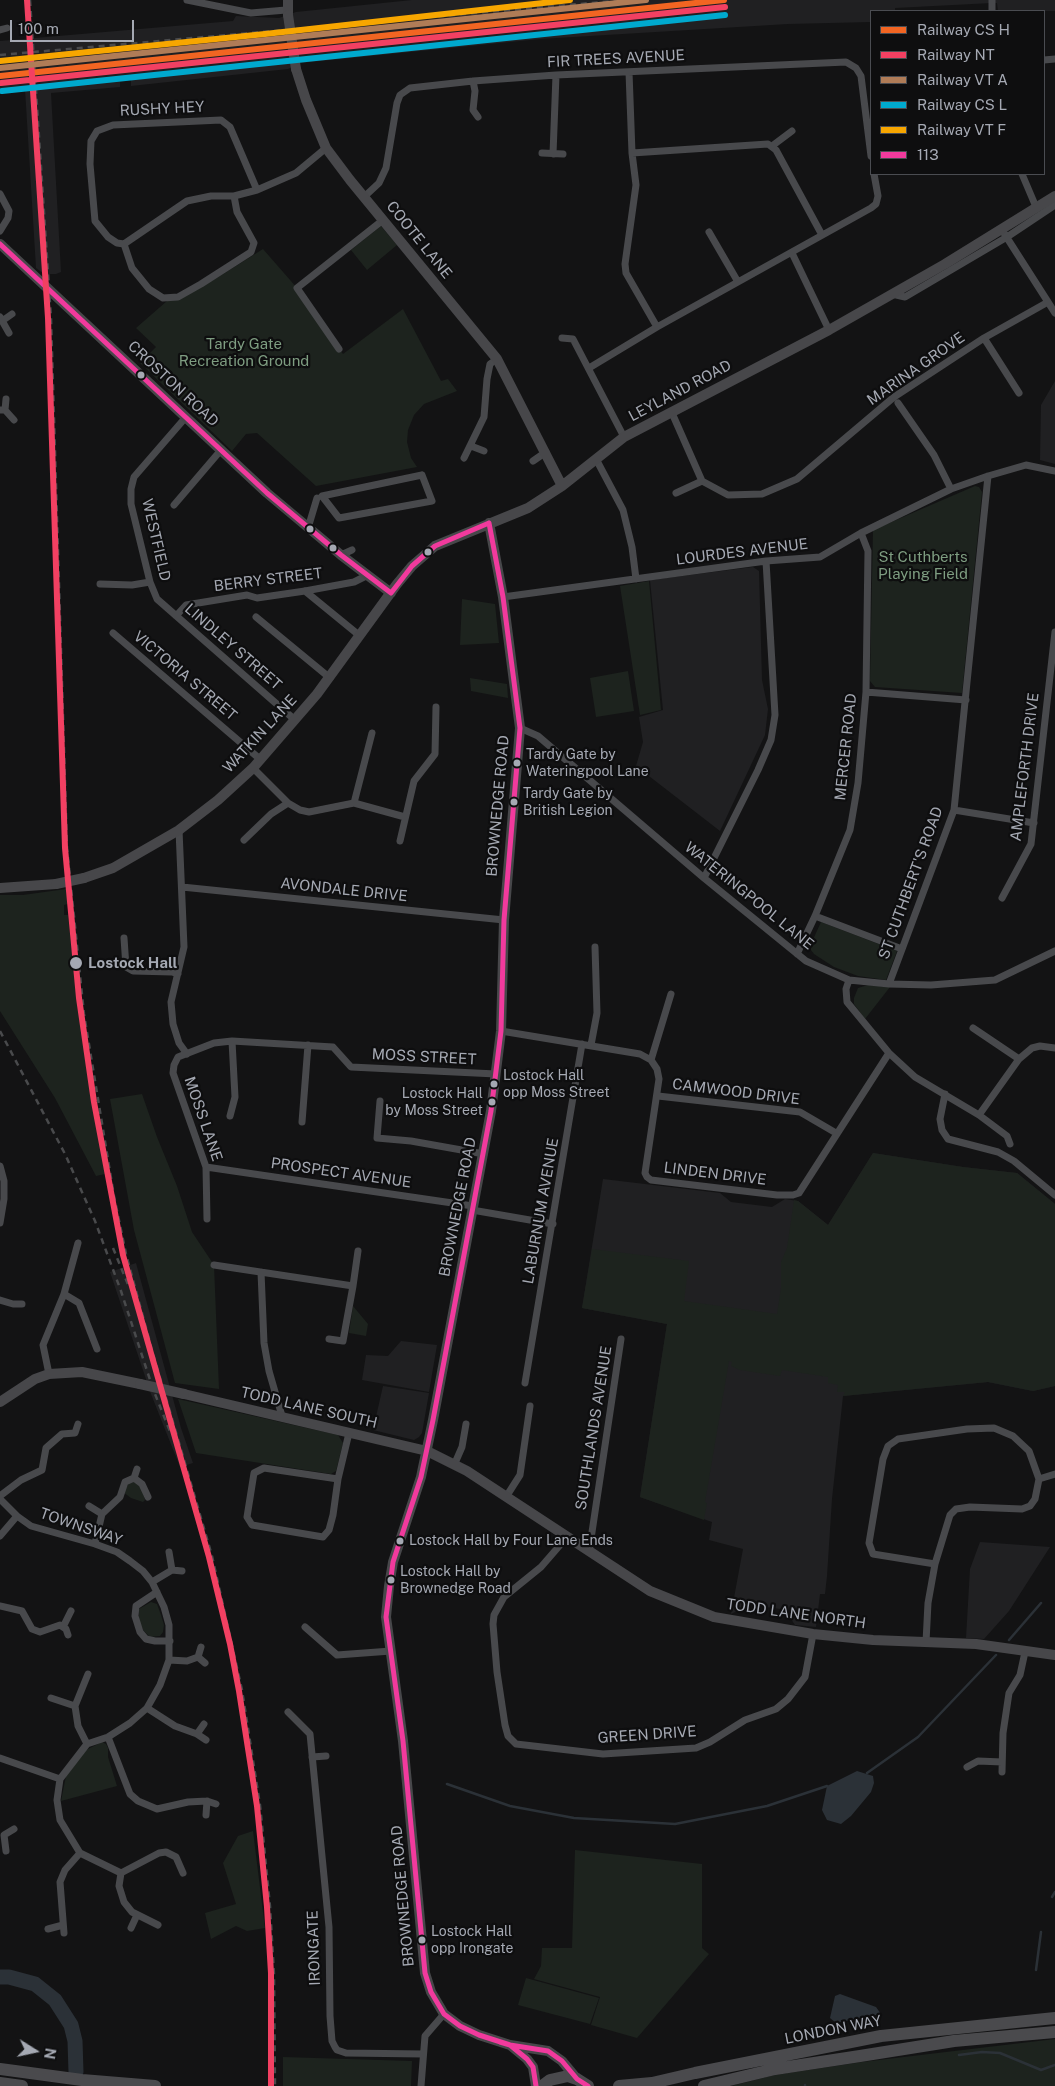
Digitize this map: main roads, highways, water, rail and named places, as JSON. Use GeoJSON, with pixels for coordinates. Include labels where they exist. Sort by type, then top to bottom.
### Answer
{"type":"FeatureCollection","features":[{"type":"Feature","properties":{"kind":"highway","name":"LONDON WAY"},"geometry":{"type":"LineString","coordinates":[[620,2086],[652,2083],[881,2036],[1055,2018]]}},
{"type":"Feature","properties":{"kind":"highway","name":"LONDON WAY"},"geometry":{"type":"LineString","coordinates":[[704,2086],[775,2069],[869,2054],[954,2042],[1055,2032]]}},
{"type":"Feature","properties":{"kind":"highway"},"geometry":{"type":"LineString","coordinates":[[0,2069],[82,2080],[155,2086]]}},
{"type":"Feature","properties":{"kind":"highway"},"geometry":{"type":"LineString","coordinates":[[542,2086],[558,2077],[577,2079],[588,2086]]}},
{"type":"Feature","properties":{"kind":"highway"},"geometry":{"type":"LineString","coordinates":[[0,2083],[22,2086]]}},
{"type":"Feature","properties":{"kind":"main road","name":"COOTE LANE"},"geometry":{"type":"LineString","coordinates":[[287,9],[296,69],[306,100],[326,148],[497,359],[562,486]]}},
{"type":"Feature","properties":{"kind":"main road","name":"LEYLAND ROAD"},"geometry":{"type":"LineString","coordinates":[[489,523],[528,508],[562,486],[624,437],[829,330],[1004,233],[1055,196]]}},
{"type":"Feature","properties":{"kind":"main road","name":"CROSTON ROAD"},"geometry":{"type":"LineString","coordinates":[[0,244],[221,450],[308,528],[391,593]]}},
{"type":"Feature","properties":{"kind":"main road","name":"WATKIN LANE"},"geometry":{"type":"LineString","coordinates":[[0,888],[56,884],[84,878],[113,868],[179,830],[218,800],[262,760],[293,718],[330,678],[356,633],[412,566],[434,546],[489,523]]}},
{"type":"Feature","properties":{"kind":"main road","name":"BROWNEDGE ROAD"},"geometry":{"type":"LineString","coordinates":[[489,523],[503,597],[520,728],[504,920],[501,1032],[484,1154],[427,1451],[421,1477],[393,1562],[388,1586],[386,1617],[403,1741],[425,1973],[431,1992],[444,2014],[460,2026],[479,2035],[510,2045],[548,2051],[562,2061],[577,2079]]}},
{"type":"Feature","properties":{"kind":"main road","name":"TODD LANE SOUTH"},"geometry":{"type":"LineString","coordinates":[[0,1402],[35,1379],[49,1374],[82,1372],[282,1416],[427,1451]]}},
{"type":"Feature","properties":{"kind":"main road","name":"TODD LANE NORTH"},"geometry":{"type":"LineString","coordinates":[[427,1451],[454,1463],[650,1591],[714,1617],[813,1634],[873,1640],[976,1644],[1055,1655]]}},
{"type":"Feature","properties":{"kind":"main road","name":"BROWNEDGE ROAD"},"geometry":{"type":"LineString","coordinates":[[510,2045],[527,2059],[533,2067],[536,2086]]}},
{"type":"Feature","properties":{"kind":"waterway"},"geometry":{"type":"LineString","coordinates":[[1009,1640],[1041,1603]]}},
{"type":"Feature","properties":{"kind":"waterway"},"geometry":{"type":"LineString","coordinates":[[867,1773],[918,1737],[996,1655]]}},
{"type":"Feature","properties":{"kind":"waterway"},"geometry":{"type":"LineString","coordinates":[[447,1784],[510,1806],[574,1818],[675,1824],[767,1806],[827,1786]]}},
{"type":"Feature","properties":{"kind":"waterway"},"geometry":{"type":"LineString","coordinates":[[1052,1897],[1055,1892]]}},
{"type":"Feature","properties":{"kind":"waterway"},"geometry":{"type":"LineString","coordinates":[[1036,1970],[1041,1932]]}},
{"type":"Feature","properties":{"kind":"waterway"},"geometry":{"type":"LineString","coordinates":[[0,1977],[9,1977],[35,1984],[55,2000],[71,2025],[75,2041],[76,2072]]}},
{"type":"Feature","properties":{"kind":"waterway"},"geometry":{"type":"LineString","coordinates":[[959,2055],[982,2052],[1000,2053],[1041,2070],[1055,2065]]}},
{"type":"Feature","properties":{"kind":"railway"},"geometry":{"type":"LineString","coordinates":[[30,0],[51,318],[67,848],[84,1014],[114,1196],[126,1254],[212,1556],[242,1690],[260,1805],[270,1906],[274,1974],[275,2086]]}},
{"type":"Feature","properties":{"kind":"railway"},"geometry":{"type":"LineString","coordinates":[[0,55],[625,0]]}},
{"type":"Feature","properties":{"kind":"railway"},"geometry":{"type":"LineString","coordinates":[[0,1031],[65,1154],[95,1221],[121,1291],[153,1389],[171,1434]]}},
{"type":"Feature","properties":{"kind":"railway"},"geometry":{"type":"LineString","coordinates":[[113,1248],[129,1287]]}},
{"type":"Feature","properties":{"kind":"rail line","name":"NT"},"geometry":{"type":"LineString","coordinates":[[27,0],[48,318],[65,848],[79,998],[94,1102],[123,1255],[209,1557],[239,1691],[257,1806],[267,1907],[271,1973],[271,2086]]}},
{"type":"Feature","properties":{"kind":"rail line","name":"NT"},"geometry":{"type":"LineString","coordinates":[[1,83],[725,7]]}},
{"type":"Feature","properties":{"kind":"place","name":"Tardy Gate by Wateringpool Lane"},"geometry":{"type":"Point","coordinates":[517,763]}},
{"type":"Feature","properties":{"kind":"place","name":"Tardy Gate by British Legion"},"geometry":{"type":"Point","coordinates":[514,802]}},
{"type":"Feature","properties":{"kind":"place","name":"Lostock Hall"},"geometry":{"type":"Point","coordinates":[76,963]}},
{"type":"Feature","properties":{"kind":"place","name":"Lostock Hall opp Moss Street"},"geometry":{"type":"Point","coordinates":[494,1084]}},
{"type":"Feature","properties":{"kind":"place","name":"Lostock Hall by Moss Street"},"geometry":{"type":"Point","coordinates":[492,1102]}},
{"type":"Feature","properties":{"kind":"place","name":"Lostock Hall by Four Lane Ends"},"geometry":{"type":"Point","coordinates":[400,1541]}},
{"type":"Feature","properties":{"kind":"place","name":"Lostock Hall by Brownedge Road"},"geometry":{"type":"Point","coordinates":[391,1580]}},
{"type":"Feature","properties":{"kind":"place","name":"Lostock Hall opp Irongate"},"geometry":{"type":"Point","coordinates":[422,1940]}},
{"type":"Feature","properties":{"kind":"park label","name":"Tardy Gate Recreation Ground"},"geometry":{"type":"Point","coordinates":[244,352]}},
{"type":"Feature","properties":{"kind":"park label","name":"St Cuthberts Playing Field"},"geometry":{"type":"Point","coordinates":[923,566]}}]}
